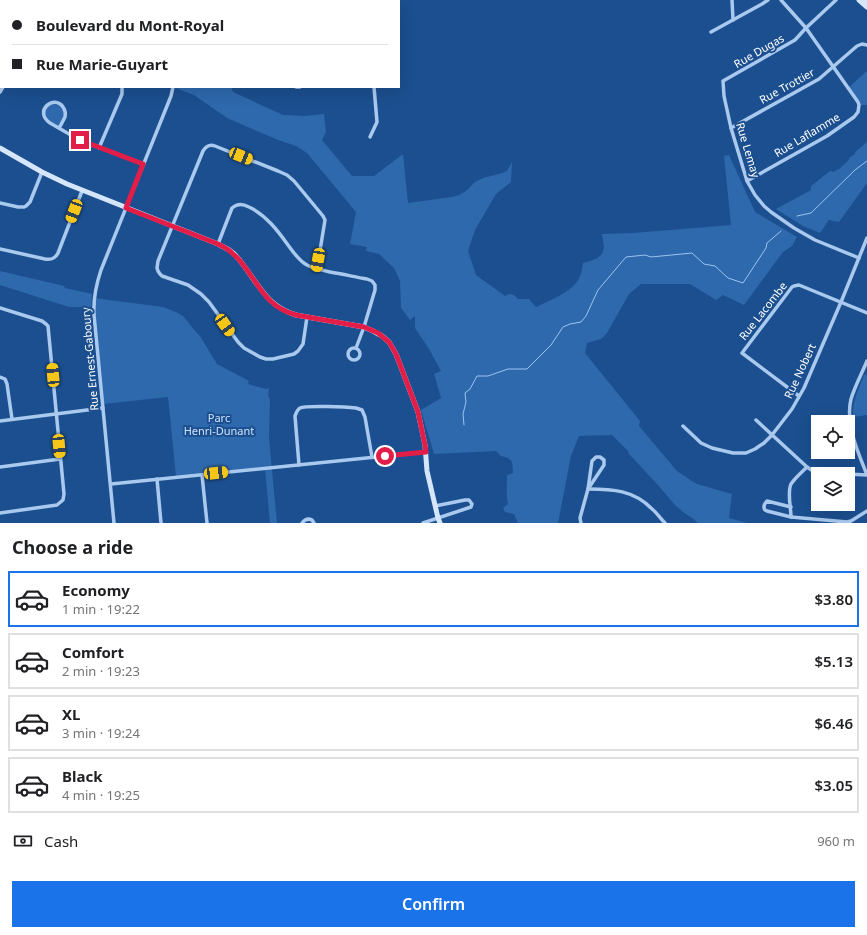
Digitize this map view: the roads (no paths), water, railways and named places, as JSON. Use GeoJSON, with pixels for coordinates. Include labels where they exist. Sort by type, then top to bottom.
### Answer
{"type":"FeatureCollection","features":[{"type":"Feature","properties":{"kind":"street"},"geometry":{"type":"LineString","coordinates":[[732,0],[733,20]]}},
{"type":"Feature","properties":{"kind":"street"},"geometry":{"type":"LineString","coordinates":[[711,32],[768,0]]}},
{"type":"Feature","properties":{"kind":"street","name":"Rue Laflamme"},"geometry":{"type":"LineString","coordinates":[[747,181],[827,136],[856,114],[859,108],[858,102],[806,28],[781,0]]}},
{"type":"Feature","properties":{"kind":"street","name":"Rue Dugas"},"geometry":{"type":"LineString","coordinates":[[723,81],[790,44],[836,0]]}},
{"type":"Feature","properties":{"kind":"street"},"geometry":{"type":"LineString","coordinates":[[859,0],[867,7]]}},
{"type":"Feature","properties":{"kind":"street","name":"Rue Trottier"},"geometry":{"type":"LineString","coordinates":[[732,128],[819,79],[857,46],[862,44],[867,45]]}},
{"type":"Feature","properties":{"kind":"street","name":"Rue Lemay"},"geometry":{"type":"LineString","coordinates":[[723,81],[724,96],[732,128],[747,181],[755,195],[764,206],[794,228],[815,240],[859,258]]}},
{"type":"Feature","properties":{"kind":"street"},"geometry":{"type":"LineString","coordinates":[[99,148],[122,94],[122,88]]}},
{"type":"Feature","properties":{"kind":"street","name":"Rue Ernest-Gaboury"},"geometry":{"type":"LineString","coordinates":[[114,523],[94,315],[95,294],[99,276],[171,96],[173,88]]}},
{"type":"Feature","properties":{"kind":"street"},"geometry":{"type":"LineString","coordinates":[[370,137],[378,122],[374,88]]}},
{"type":"Feature","properties":{"kind":"street"},"geometry":{"type":"LineString","coordinates":[[59,128],[65,112],[63,107],[55,102],[45,107],[44,116],[48,122],[80,140],[143,164]]}},
{"type":"Feature","properties":{"kind":"street"},"geometry":{"type":"LineString","coordinates":[[308,317],[303,344],[296,353],[275,359],[260,357],[244,348],[235,340],[209,302],[201,294],[188,286],[162,276],[158,271],[158,262],[172,226],[203,151],[208,146],[215,146],[278,171],[287,175],[294,181],[324,218],[325,222],[317,269]]}},
{"type":"Feature","properties":{"kind":"street"},"geometry":{"type":"LineString","coordinates":[[0,148],[42,172],[82,190],[218,244],[229,250],[237,257],[266,296],[277,307],[290,313],[364,327],[382,336],[389,342],[394,350],[418,412],[425,445],[427,471],[439,520]]}},
{"type":"Feature","properties":{"kind":"street"},"geometry":{"type":"LineString","coordinates":[[0,202],[18,207],[26,206],[30,202],[42,172]]}},
{"type":"Feature","properties":{"kind":"street"},"geometry":{"type":"LineString","coordinates":[[0,249],[48,260],[54,258],[58,253],[82,190]]}},
{"type":"Feature","properties":{"kind":"street"},"geometry":{"type":"LineString","coordinates":[[218,244],[232,208],[238,205],[243,205],[256,210],[262,215],[282,237],[298,258],[308,266],[369,280],[374,283],[375,290],[356,348]]}},
{"type":"Feature","properties":{"kind":"street","name":"Rue Nobert"},"geometry":{"type":"LineString","coordinates":[[683,426],[701,443],[712,448],[733,453],[746,453],[755,449],[772,435],[792,409],[804,388],[867,238]]}},
{"type":"Feature","properties":{"kind":"street","name":"Rue Lacombe"},"geometry":{"type":"LineString","coordinates":[[799,396],[742,353],[792,287],[799,285],[867,313]]}},
{"type":"Feature","properties":{"kind":"street"},"geometry":{"type":"LineString","coordinates":[[0,308],[42,321],[48,326],[64,497],[60,504],[54,506],[0,513]]}},
{"type":"Feature","properties":{"kind":"street"},"geometry":{"type":"LineString","coordinates":[[855,474],[867,475],[855,441],[850,409],[853,394],[867,361]]}},
{"type":"Feature","properties":{"kind":"street"},"geometry":{"type":"LineString","coordinates":[[0,377],[5,379],[7,384],[12,419]]}},
{"type":"Feature","properties":{"kind":"street"},"geometry":{"type":"LineString","coordinates":[[299,465],[295,416],[299,410],[304,407],[356,408],[362,410],[365,417],[372,457]]}},
{"type":"Feature","properties":{"kind":"street"},"geometry":{"type":"LineString","coordinates":[[0,421],[103,408]]}},
{"type":"Feature","properties":{"kind":"street"},"geometry":{"type":"LineString","coordinates":[[756,420],[811,470]]}},
{"type":"Feature","properties":{"kind":"street"},"geometry":{"type":"LineString","coordinates":[[111,484],[426,452]]}},
{"type":"Feature","properties":{"kind":"street"},"geometry":{"type":"LineString","coordinates":[[581,523],[580,518],[588,489],[592,461],[596,457],[600,457],[604,460],[604,465],[588,489]]}},
{"type":"Feature","properties":{"kind":"street"},"geometry":{"type":"LineString","coordinates":[[0,467],[60,459]]}},
{"type":"Feature","properties":{"kind":"street"},"geometry":{"type":"LineString","coordinates":[[791,517],[790,486],[807,467]]}},
{"type":"Feature","properties":{"kind":"street"},"geometry":{"type":"LineString","coordinates":[[202,475],[207,523]]}},
{"type":"Feature","properties":{"kind":"street"},"geometry":{"type":"LineString","coordinates":[[157,479],[161,523]]}},
{"type":"Feature","properties":{"kind":"street"},"geometry":{"type":"LineString","coordinates":[[588,489],[615,490],[638,498],[647,504],[663,521],[658,523]]}},
{"type":"Feature","properties":{"kind":"street"},"geometry":{"type":"LineString","coordinates":[[423,523],[439,520],[471,508],[472,504],[469,500],[465,500],[435,506]]}},
{"type":"Feature","properties":{"kind":"street"},"geometry":{"type":"LineString","coordinates":[[790,507],[767,501],[764,504],[765,510],[767,511],[791,517],[848,522],[867,511]]}},
{"type":"Feature","properties":{"kind":"street"},"geometry":{"type":"LineString","coordinates":[[302,523],[307,519],[312,520],[314,523]]}},
{"type":"Feature","properties":{"kind":"waterway"},"geometry":{"type":"LineString","coordinates":[[797,216],[811,213],[855,170],[867,161]]}},
{"type":"Feature","properties":{"kind":"waterway"},"geometry":{"type":"LineString","coordinates":[[464,425],[463,414],[466,402],[465,393],[470,389],[477,376],[488,376],[508,369],[527,369],[551,345],[563,327],[581,322],[586,316],[598,290],[626,257],[645,255],[651,257],[692,253],[704,264],[715,266],[728,278],[743,283],[766,248],[767,243],[781,231]]}},
{"type":"Feature","properties":{"kind":"park label","name":"Parc Henri-Dunant"},"geometry":{"type":"Point","coordinates":[219,424]}}]}
